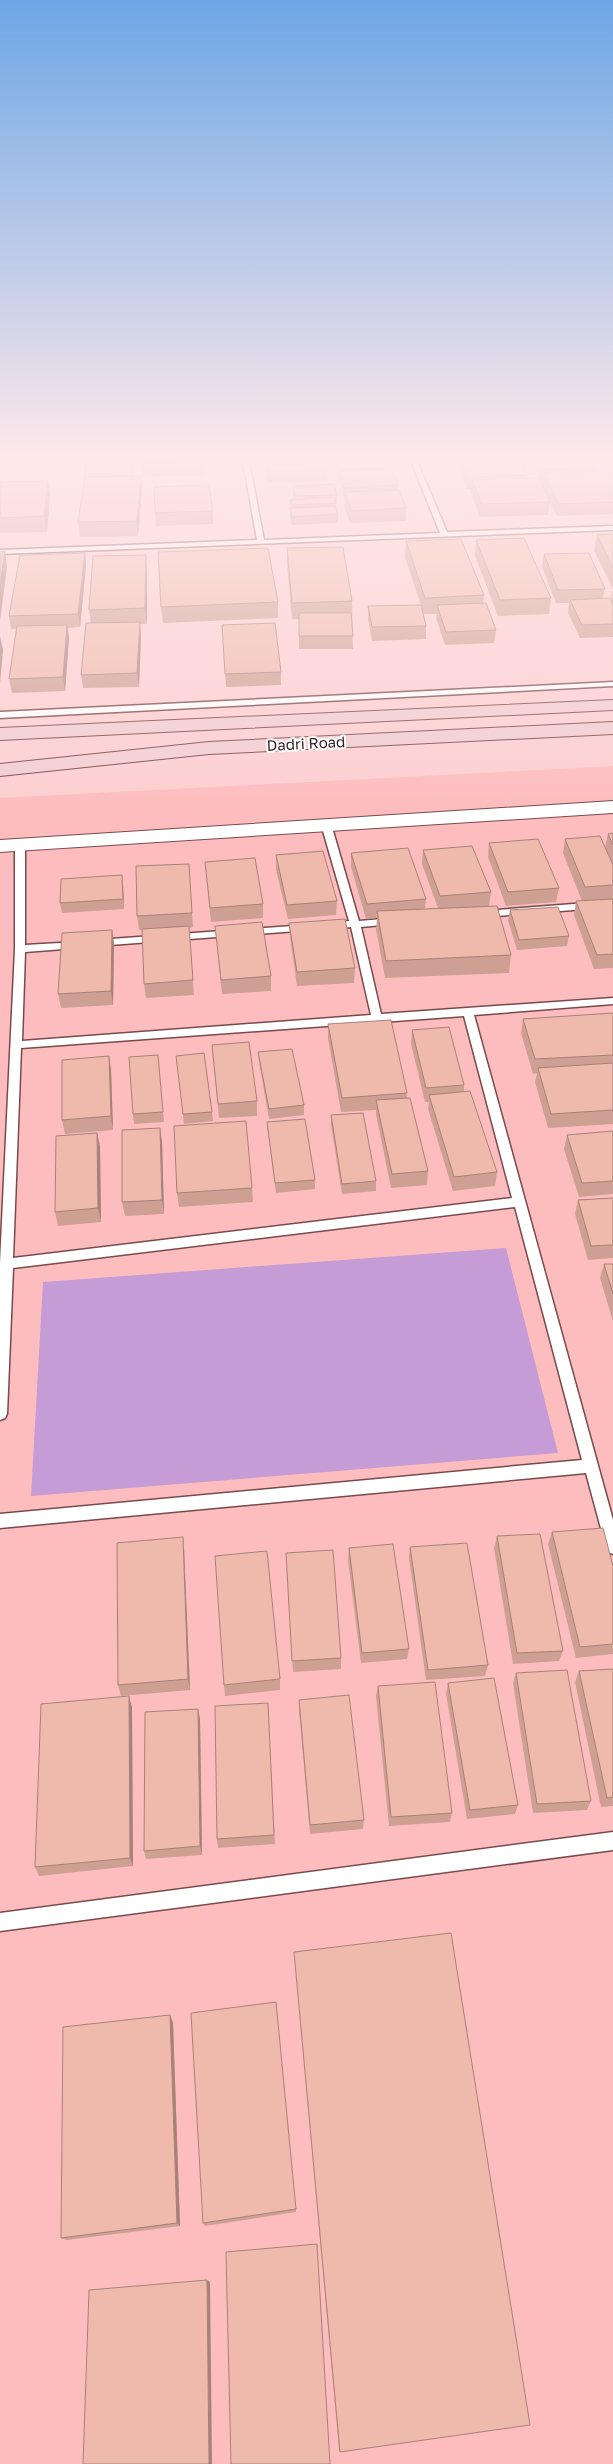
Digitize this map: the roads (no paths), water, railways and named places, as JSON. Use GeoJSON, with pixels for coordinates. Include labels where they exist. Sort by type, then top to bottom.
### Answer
{"type":"FeatureCollection","features":[{"type":"Feature","properties":{"kind":"main road","name":"Dadri Road"},"geometry":{"type":"LineString","coordinates":[[0,735],[613,705]]}},
{"type":"Feature","properties":{"kind":"main road","name":"Dadri Road"},"geometry":{"type":"LineString","coordinates":[[0,770],[209,748],[613,728]]}},
{"type":"Feature","properties":{"kind":"street"},"geometry":{"type":"LineString","coordinates":[[0,846],[21,850],[327,830],[613,807]]}},
{"type":"Feature","properties":{"kind":"street"},"geometry":{"type":"LineString","coordinates":[[327,830],[613,820]]}},
{"type":"Feature","properties":{"kind":"street"},"geometry":{"type":"LineString","coordinates":[[0,857],[21,850]]}},
{"type":"Feature","properties":{"kind":"lane"},"geometry":{"type":"LineString","coordinates":[[0,715],[613,684]]}},
{"type":"Feature","properties":{"kind":"lane"},"geometry":{"type":"LineString","coordinates":[[327,830],[356,924],[377,1019]]}},
{"type":"Feature","properties":{"kind":"lane"},"geometry":{"type":"LineString","coordinates":[[0,1414],[6,1264],[6,1121],[16,1045],[20,949],[21,850]]}},
{"type":"Feature","properties":{"kind":"lane"},"geometry":{"type":"LineString","coordinates":[[476,915],[613,904]]}},
{"type":"Feature","properties":{"kind":"lane"},"geometry":{"type":"LineString","coordinates":[[20,949],[409,920]]}},
{"type":"Feature","properties":{"kind":"lane"},"geometry":{"type":"LineString","coordinates":[[16,1045],[613,1002]]}},
{"type":"Feature","properties":{"kind":"lane"},"geometry":{"type":"LineString","coordinates":[[468,1012],[613,1547]]}},
{"type":"Feature","properties":{"kind":"lane"},"geometry":{"type":"LineString","coordinates":[[6,1264],[520,1202]]}},
{"type":"Feature","properties":{"kind":"lane"},"geometry":{"type":"LineString","coordinates":[[0,1521],[590,1466]]}},
{"type":"Feature","properties":{"kind":"lane"},"geometry":{"type":"LineString","coordinates":[[0,1922],[613,1841]]}}]}
